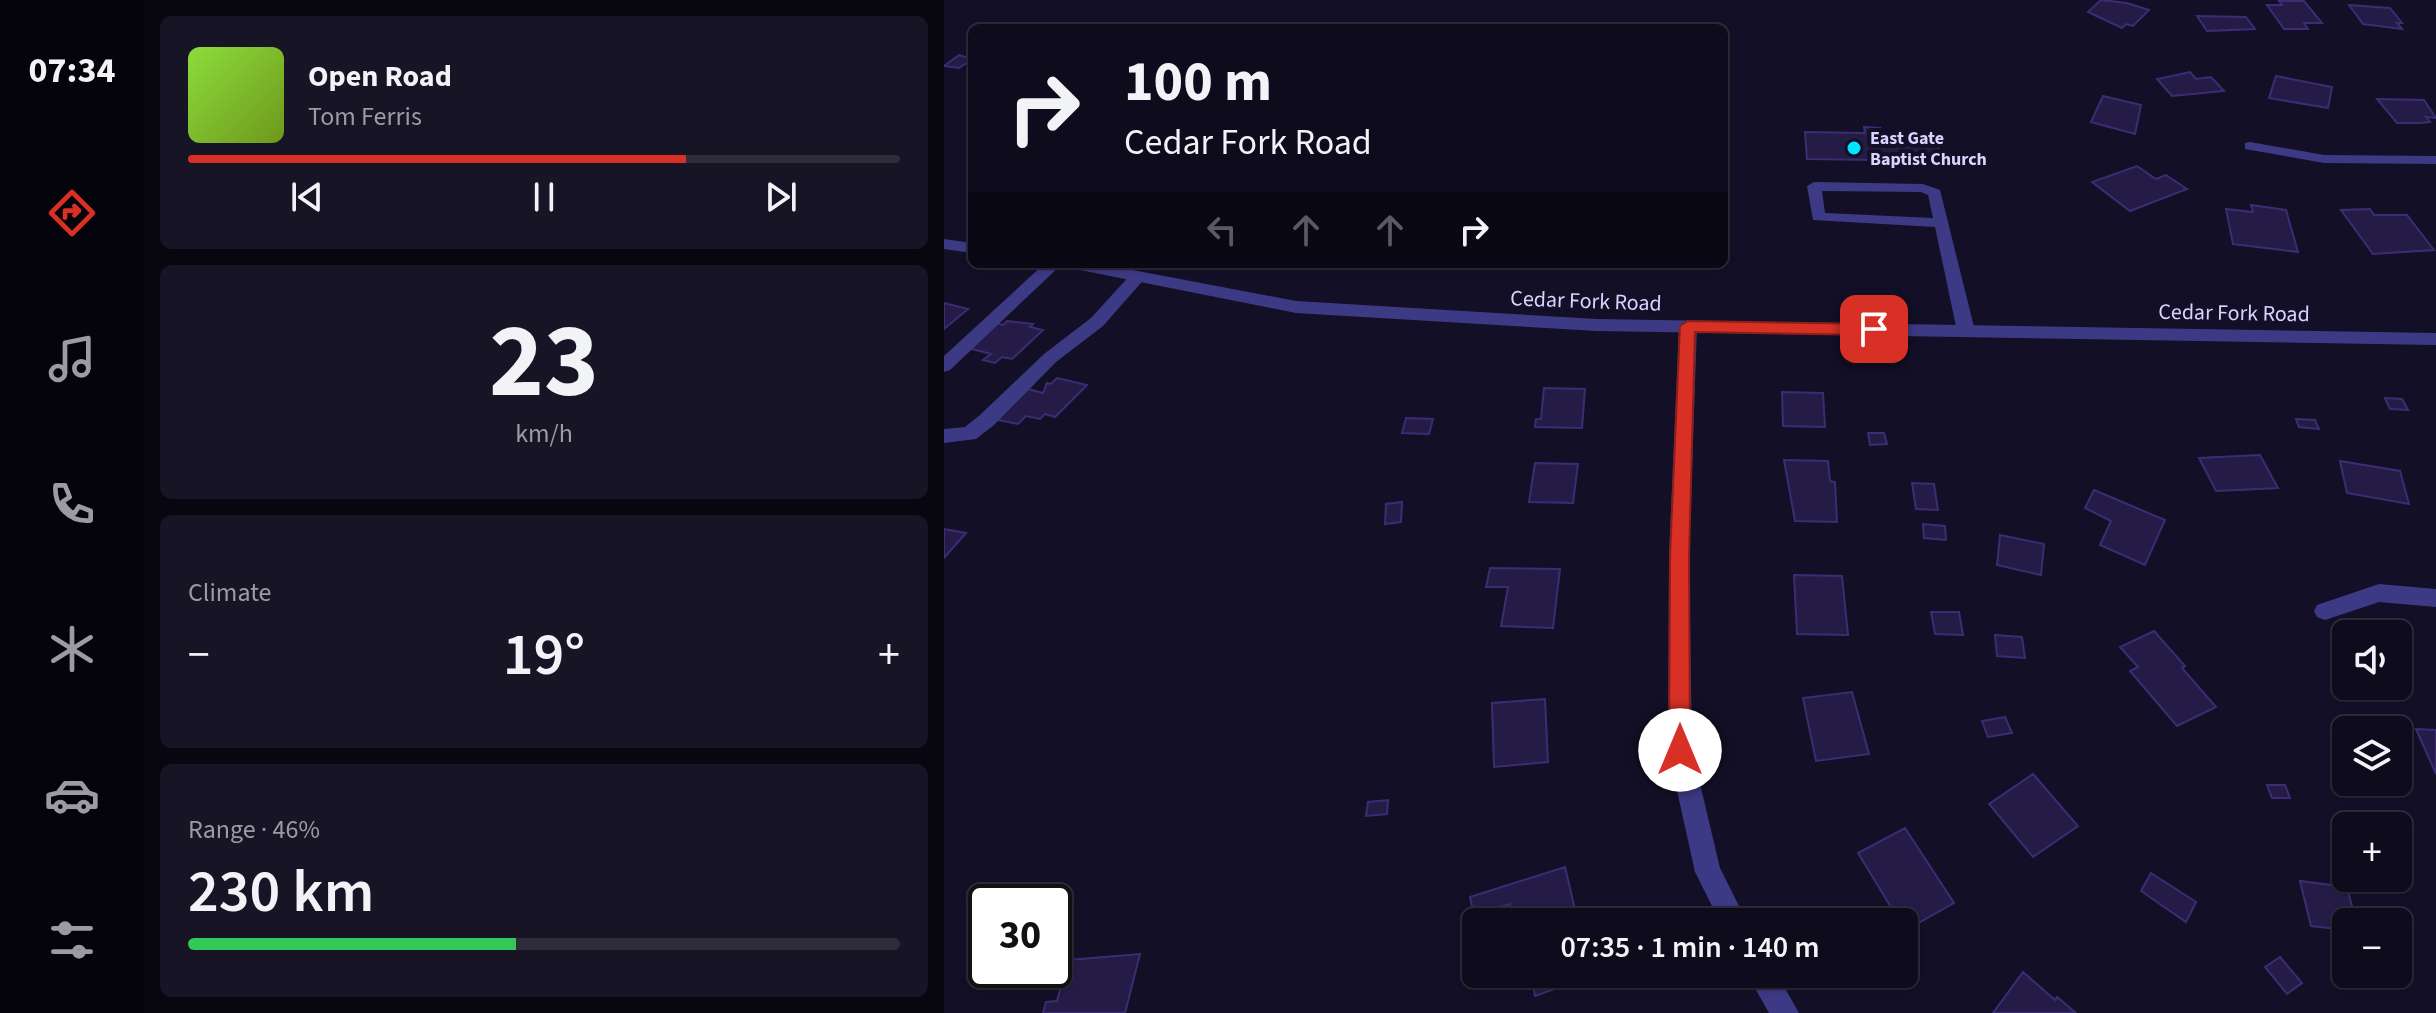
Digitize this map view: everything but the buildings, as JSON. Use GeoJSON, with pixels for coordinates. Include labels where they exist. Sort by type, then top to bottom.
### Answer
{"type":"FeatureCollection","features":[{"type":"Feature","properties":{"kind":"street"},"geometry":{"type":"LineString","coordinates":[[2250,146],[2324,159],[2436,160]]}},
{"type":"Feature","properties":{"kind":"street"},"geometry":{"type":"LineString","coordinates":[[1943,223],[1818,217],[1814,186],[1923,188],[1935,193],[1943,223],[1966,331]]}},
{"type":"Feature","properties":{"kind":"street"},"geometry":{"type":"LineString","coordinates":[[944,244],[968,247]]}},
{"type":"Feature","properties":{"kind":"street"},"geometry":{"type":"LineString","coordinates":[[944,366],[1050,268]]}},
{"type":"Feature","properties":{"kind":"street","name":"Cedar Fork Road"},"geometry":{"type":"LineString","coordinates":[[1096,268],[1296,307],[1597,325],[2436,339]]}},
{"type":"Feature","properties":{"kind":"street"},"geometry":{"type":"LineString","coordinates":[[944,436],[969,434],[987,420],[1050,358],[1097,322],[1139,276]]}},
{"type":"Feature","properties":{"kind":"street"},"geometry":{"type":"LineString","coordinates":[[1688,326],[1679,557],[1680,750],[1708,872],[1727,908]]}},
{"type":"Feature","properties":{"kind":"street"},"geometry":{"type":"LineString","coordinates":[[2325,611],[2379,593],[2436,598]]}},
{"type":"Feature","properties":{"kind":"street"},"geometry":{"type":"LineString","coordinates":[[1770,988],[1785,1013]]}},
{"type":"Feature","properties":{"kind":"place","name":"East Gate Baptist Church"},"geometry":{"type":"Point","coordinates":[1854,148]}},
{"type":"Feature","properties":{"kind":"route"},"geometry":{"type":"LineString","coordinates":[[1680,750],[1679,557],[1688,326],[1874,329]]}}]}
